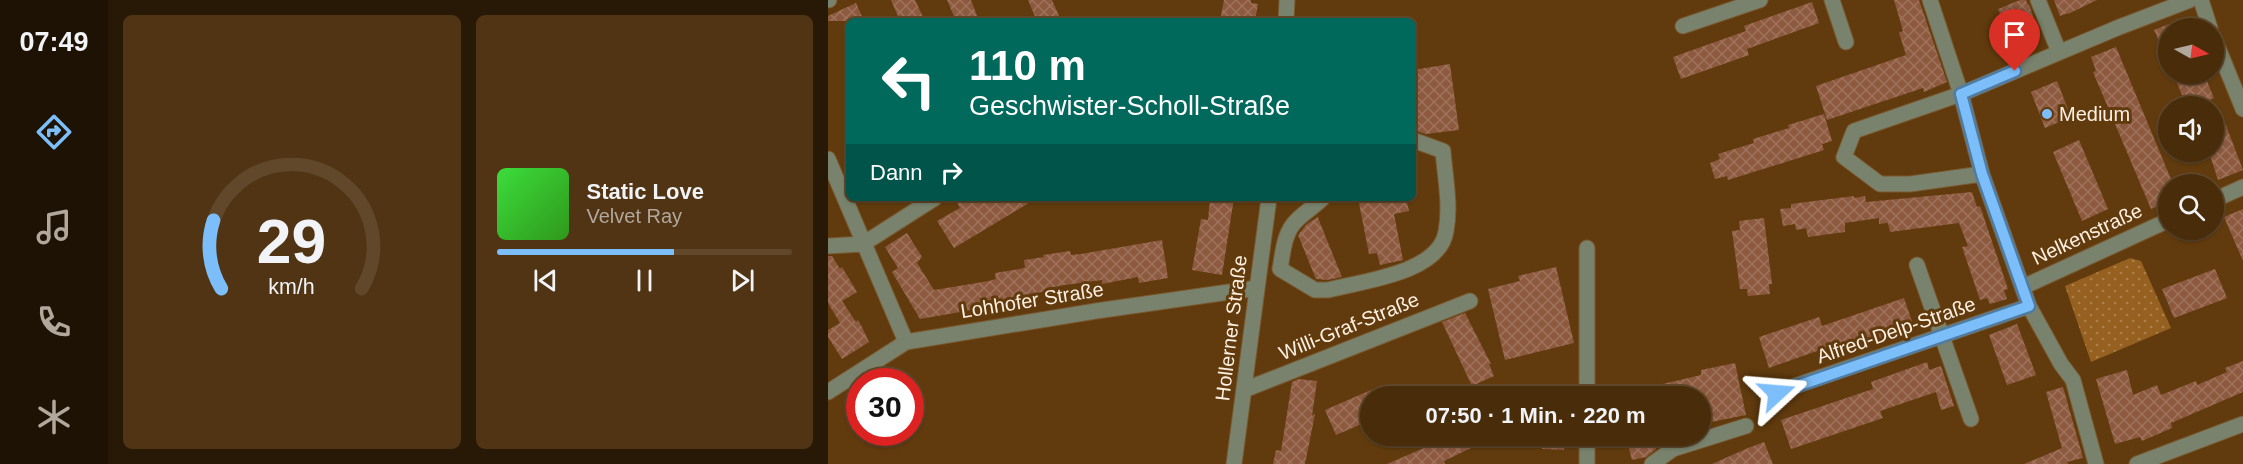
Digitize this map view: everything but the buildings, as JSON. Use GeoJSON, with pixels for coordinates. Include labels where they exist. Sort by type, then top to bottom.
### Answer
{"type":"FeatureCollection","features":[{"type":"Feature","properties":{"kind":"street"},"geometry":{"type":"LineString","coordinates":[[1286,18],[1287,0]]}},
{"type":"Feature","properties":{"kind":"street"},"geometry":{"type":"LineString","coordinates":[[1683,26],[1760,0]]}},
{"type":"Feature","properties":{"kind":"street"},"geometry":{"type":"LineString","coordinates":[[1832,0],[1846,42]]}},
{"type":"Feature","properties":{"kind":"street"},"geometry":{"type":"LineString","coordinates":[[1930,0],[1961,94],[1982,174],[2029,306],[2061,364],[2073,380],[2096,464]]}},
{"type":"Feature","properties":{"kind":"street"},"geometry":{"type":"LineString","coordinates":[[2038,0],[2059,52]]}},
{"type":"Feature","properties":{"kind":"street"},"geometry":{"type":"LineString","coordinates":[[1982,174],[1910,184],[1880,184],[1844,157],[1854,131],[1961,94],[2190,0]]}},
{"type":"Feature","properties":{"kind":"street"},"geometry":{"type":"LineString","coordinates":[[2201,0],[2207,18]]}},
{"type":"Feature","properties":{"kind":"street"},"geometry":{"type":"LineString","coordinates":[[2224,62],[2243,109]]}},
{"type":"Feature","properties":{"kind":"street"},"geometry":{"type":"LineString","coordinates":[[1280,269],[1315,290],[1328,290],[1414,268],[1430,259],[1442,245],[1446,233],[1448,212],[1443,152],[1416,141]]}},
{"type":"Feature","properties":{"kind":"street"},"geometry":{"type":"LineString","coordinates":[[828,159],[906,342]]}},
{"type":"Feature","properties":{"kind":"street"},"geometry":{"type":"LineString","coordinates":[[2224,196],[2243,187]]}},
{"type":"Feature","properties":{"kind":"street"},"geometry":{"type":"LineString","coordinates":[[828,246],[863,244],[930,201]]}},
{"type":"Feature","properties":{"kind":"street","name":"Hollerner Straße"},"geometry":{"type":"LineString","coordinates":[[1234,464],[1269,201]]}},
{"type":"Feature","properties":{"kind":"street"},"geometry":{"type":"LineString","coordinates":[[1258,285],[1280,269],[1284,242],[1289,229],[1296,220],[1319,201]]}},
{"type":"Feature","properties":{"kind":"street","name":"Nelkenstraße"},"geometry":{"type":"LineString","coordinates":[[2023,287],[2158,225]]}},
{"type":"Feature","properties":{"kind":"street"},"geometry":{"type":"LineString","coordinates":[[1587,248],[1587,386]]}},
{"type":"Feature","properties":{"kind":"street"},"geometry":{"type":"LineString","coordinates":[[1917,265],[1971,419]]}},
{"type":"Feature","properties":{"kind":"street","name":"Lohhofer Straße"},"geometry":{"type":"LineString","coordinates":[[828,392],[906,342],[1258,285]]}},
{"type":"Feature","properties":{"kind":"street","name":"Willi-Graf-Straße"},"geometry":{"type":"LineString","coordinates":[[1244,390],[1470,301]]}},
{"type":"Feature","properties":{"kind":"street","name":"Alfred-Delp-Straße"},"geometry":{"type":"LineString","coordinates":[[1777,393],[2029,306]]}},
{"type":"Feature","properties":{"kind":"street"},"geometry":{"type":"LineString","coordinates":[[2137,464],[2243,424]]}},
{"type":"Feature","properties":{"kind":"street"},"geometry":{"type":"LineString","coordinates":[[1652,464],[1673,449],[1746,426]]}},
{"type":"Feature","properties":{"kind":"street"},"geometry":{"type":"LineString","coordinates":[[1587,446],[1587,464]]}},
{"type":"Feature","properties":{"kind":"shaded area"},"geometry":{"type":"Polygon","coordinates":[[[2130,258],[2141,261],[2171,328],[2091,362],[2065,286],[2130,258]]]}},
{"type":"Feature","properties":{"kind":"place","name":"Medium"},"geometry":{"type":"Point","coordinates":[2047,114]}},
{"type":"Feature","properties":{"kind":"route"},"geometry":{"type":"LineString","coordinates":[[1777,393],[2029,306],[1982,174],[1961,94],[2015,71]]}}]}
